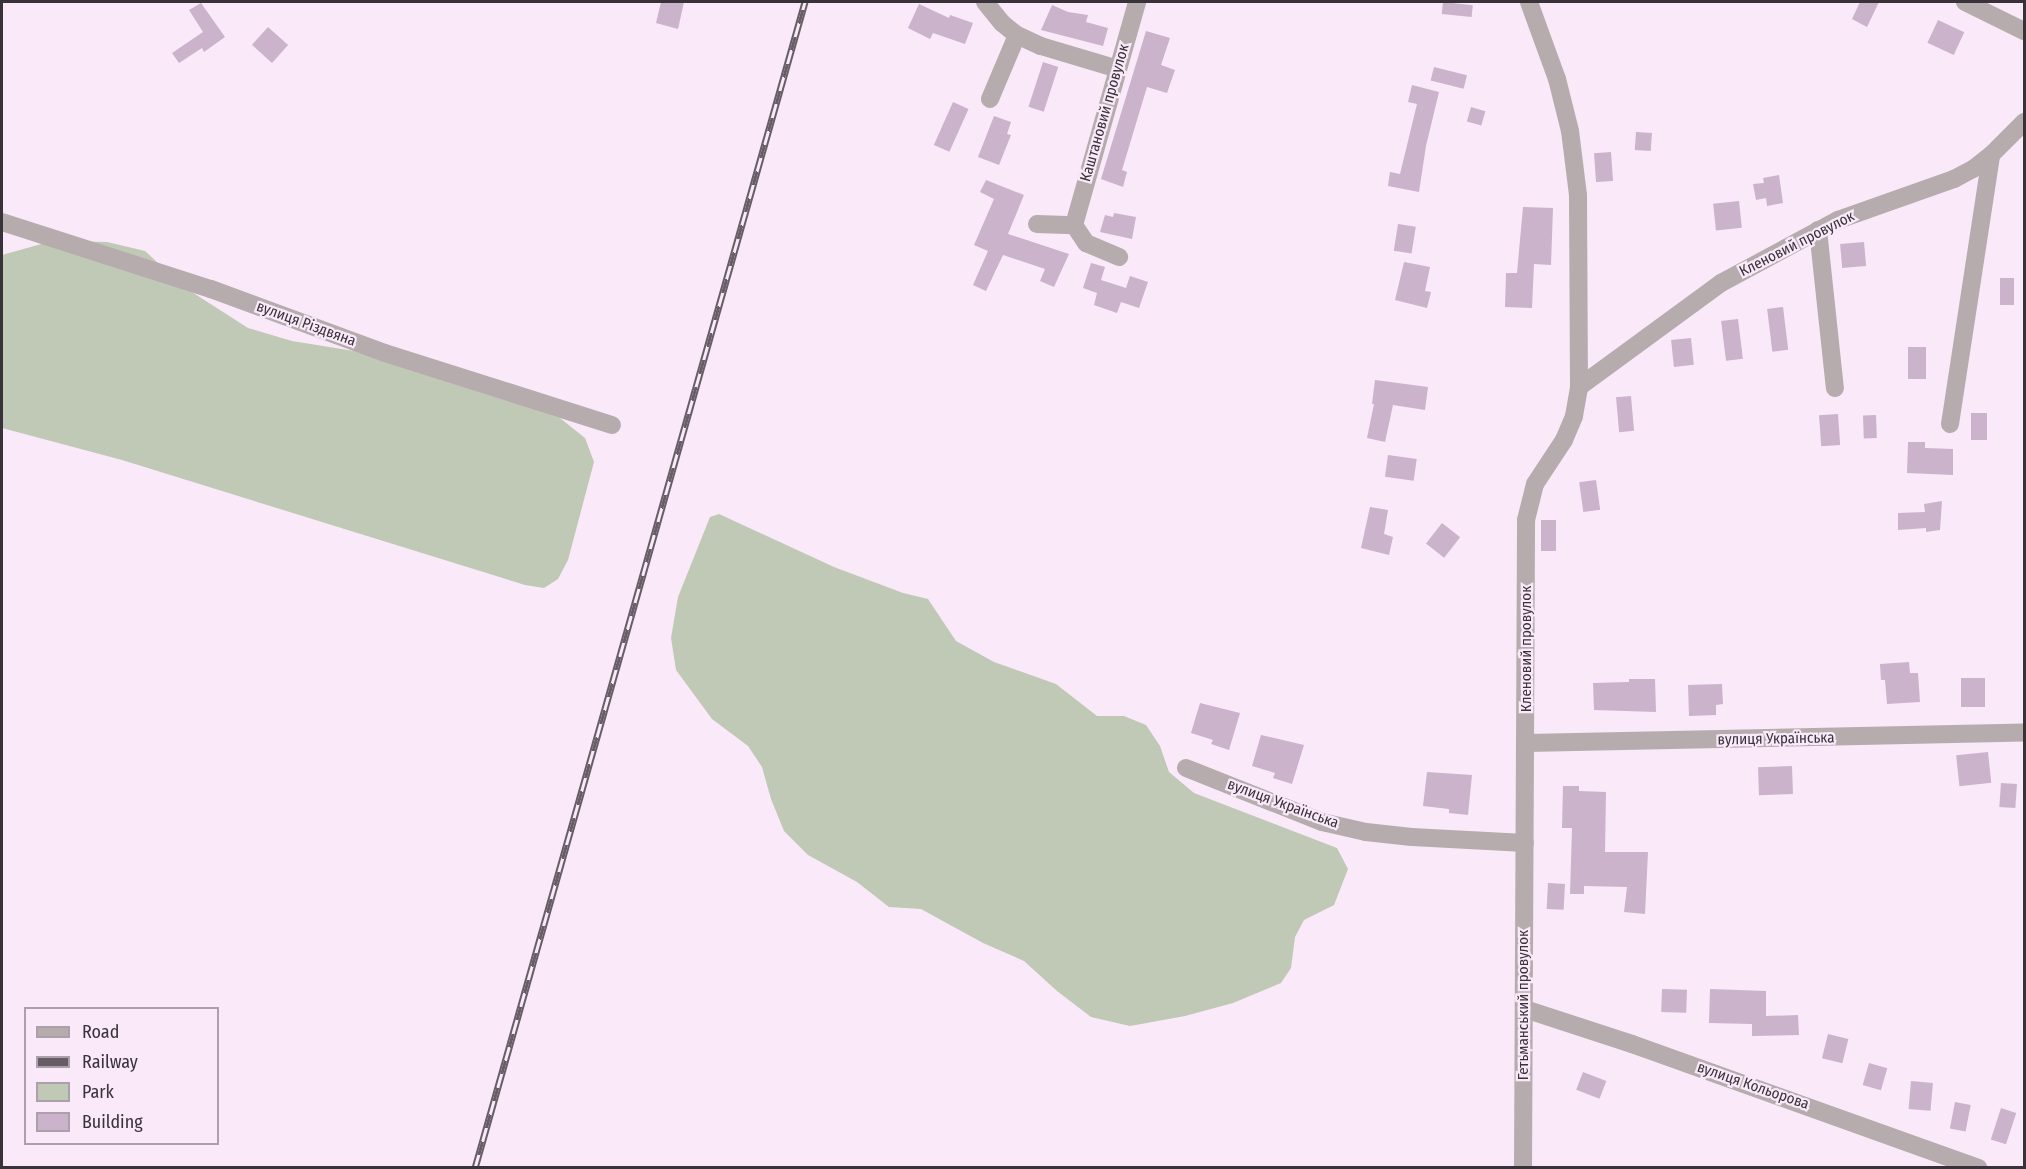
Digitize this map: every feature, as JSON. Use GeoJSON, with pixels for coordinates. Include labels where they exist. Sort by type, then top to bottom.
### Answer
{"type":"FeatureCollection","features":[{"type":"Feature","properties":{"kind":"street"},"geometry":{"type":"LineString","coordinates":[[985,2],[1002,23],[1017,35],[1041,46],[1118,69]]}},
{"type":"Feature","properties":{"kind":"street","name":"Каштановий провулок"},"geometry":{"type":"LineString","coordinates":[[1074,225],[1137,2]]}},
{"type":"Feature","properties":{"kind":"street","name":"Кленовий провулок"},"geometry":{"type":"LineString","coordinates":[[1525,843],[1526,520],[1535,484],[1564,440],[1574,416],[1579,387],[1578,195],[1570,131],[1557,80],[1529,2]]}},
{"type":"Feature","properties":{"kind":"street"},"geometry":{"type":"LineString","coordinates":[[1965,2],[2022,25]]}},
{"type":"Feature","properties":{"kind":"street"},"geometry":{"type":"LineString","coordinates":[[990,99],[1017,35]]}},
{"type":"Feature","properties":{"kind":"street","name":"Кленовий провулок"},"geometry":{"type":"LineString","coordinates":[[1579,387],[1721,283],[1838,220],[1954,179],[1991,155],[2025,122]]}},
{"type":"Feature","properties":{"kind":"street"},"geometry":{"type":"LineString","coordinates":[[1950,424],[1991,155]]}},
{"type":"Feature","properties":{"kind":"street","name":"вулиця Різдвяна"},"geometry":{"type":"LineString","coordinates":[[2,222],[211,289],[385,353],[612,425]]}},
{"type":"Feature","properties":{"kind":"street"},"geometry":{"type":"LineString","coordinates":[[1037,224],[1074,225],[1086,243],[1119,257]]}},
{"type":"Feature","properties":{"kind":"street"},"geometry":{"type":"LineString","coordinates":[[1818,230],[1835,388]]}},
{"type":"Feature","properties":{"kind":"street","name":"вулиця Українська"},"geometry":{"type":"LineString","coordinates":[[1527,743],[2025,733]]}},
{"type":"Feature","properties":{"kind":"street","name":"вулиця Українська"},"geometry":{"type":"LineString","coordinates":[[1186,768],[1322,822],[1365,832],[1525,843]]}},
{"type":"Feature","properties":{"kind":"street","name":"Гетьманський провулок"},"geometry":{"type":"LineString","coordinates":[[1523,1167],[1525,843]]}},
{"type":"Feature","properties":{"kind":"street","name":"вулиця Кольорова"},"geometry":{"type":"LineString","coordinates":[[1525,1009],[1632,1044],[1979,1167]]}},
{"type":"Feature","properties":{"kind":"green space"},"geometry":{"type":"Polygon","coordinates":[[[52,241],[107,242],[145,251],[184,287],[248,328],[292,341],[354,351],[560,418],[585,438],[594,462],[568,560],[558,579],[544,588],[525,585],[122,460],[2,428],[2,255],[52,241]]]}},
{"type":"Feature","properties":{"kind":"green space"},"geometry":{"type":"Polygon","coordinates":[[[719,514],[834,567],[903,593],[928,599],[956,641],[994,662],[1056,684],[1097,716],[1124,716],[1146,725],[1160,746],[1169,772],[1194,793],[1337,848],[1348,869],[1334,905],[1304,920],[1295,937],[1291,968],[1281,983],[1233,1003],[1185,1016],[1130,1026],[1091,1017],[1057,991],[1024,961],[983,943],[921,909],[889,907],[857,882],[808,855],[784,831],[771,799],[762,767],[748,746],[712,719],[676,670],[671,638],[678,597],[710,517],[719,514]]]}},
{"type":"Feature","properties":{"kind":"building"},"geometry":{"type":"Polygon","coordinates":[[[661,2],[684,2],[678,29],[656,23],[661,2]]]}},
{"type":"Feature","properties":{"kind":"building"},"geometry":{"type":"Polygon","coordinates":[[[1443,2],[1473,5],[1472,17],[1442,14],[1443,2]]]}},
{"type":"Feature","properties":{"kind":"building"},"geometry":{"type":"Polygon","coordinates":[[[1860,2],[1879,2],[1867,27],[1852,19],[1860,2]]]}},
{"type":"Feature","properties":{"kind":"building"},"geometry":{"type":"Polygon","coordinates":[[[201,3],[225,37],[204,52],[202,48],[179,63],[172,53],[203,32],[189,10],[201,3]]]}},
{"type":"Feature","properties":{"kind":"building"},"geometry":{"type":"Polygon","coordinates":[[[919,4],[949,18],[950,15],[973,23],[965,44],[933,33],[930,39],[908,28],[919,4]]]}},
{"type":"Feature","properties":{"kind":"building"},"geometry":{"type":"Polygon","coordinates":[[[1052,5],[1068,12],[1088,15],[1086,22],[1108,28],[1103,46],[1041,30],[1052,5]]]}},
{"type":"Feature","properties":{"kind":"building"},"geometry":{"type":"Polygon","coordinates":[[[1938,20],[1964,32],[1954,55],[1927,43],[1938,20]]]}},
{"type":"Feature","properties":{"kind":"building"},"geometry":{"type":"Polygon","coordinates":[[[268,27],[288,45],[272,63],[252,45],[268,27]]]}},
{"type":"Feature","properties":{"kind":"building"},"geometry":{"type":"Polygon","coordinates":[[[1146,31],[1170,38],[1161,65],[1175,70],[1167,93],[1147,87],[1122,170],[1127,172],[1123,187],[1101,179],[1146,31]]]}},
{"type":"Feature","properties":{"kind":"building"},"geometry":{"type":"Polygon","coordinates":[[[1043,62],[1058,67],[1044,112],[1028,107],[1043,62]]]}},
{"type":"Feature","properties":{"kind":"building"},"geometry":{"type":"Polygon","coordinates":[[[1434,67],[1467,75],[1464,89],[1431,81],[1434,67]]]}},
{"type":"Feature","properties":{"kind":"building"},"geometry":{"type":"Polygon","coordinates":[[[1412,85],[1439,92],[1426,146],[1419,192],[1388,186],[1390,172],[1400,174],[1417,104],[1408,102],[1412,85]]]}},
{"type":"Feature","properties":{"kind":"building"},"geometry":{"type":"Polygon","coordinates":[[[953,102],[969,109],[949,152],[934,145],[953,102]]]}},
{"type":"Feature","properties":{"kind":"building"},"geometry":{"type":"Polygon","coordinates":[[[1471,107],[1485,111],[1481,126],[1467,121],[1471,107]]]}},
{"type":"Feature","properties":{"kind":"building"},"geometry":{"type":"Polygon","coordinates":[[[994,116],[1011,122],[1007,134],[1011,135],[999,165],[978,157],[994,116]]]}},
{"type":"Feature","properties":{"kind":"building"},"geometry":{"type":"Polygon","coordinates":[[[1636,132],[1652,133],[1651,151],[1635,150],[1636,132]]]}},
{"type":"Feature","properties":{"kind":"building"},"geometry":{"type":"Polygon","coordinates":[[[1611,152],[1613,181],[1596,182],[1594,153],[1611,152]]]}},
{"type":"Feature","properties":{"kind":"building"},"geometry":{"type":"Polygon","coordinates":[[[1779,175],[1783,203],[1767,206],[1766,198],[1756,200],[1753,184],[1764,183],[1763,178],[1779,175]]]}},
{"type":"Feature","properties":{"kind":"building"},"geometry":{"type":"Polygon","coordinates":[[[986,180],[1024,195],[1008,234],[1069,254],[1054,287],[1040,281],[1045,269],[1003,255],[986,291],[973,285],[988,251],[974,245],[994,199],[980,192],[986,180]]]}},
{"type":"Feature","properties":{"kind":"building"},"geometry":{"type":"Polygon","coordinates":[[[1739,201],[1742,228],[1716,231],[1713,204],[1739,201]]]}},
{"type":"Feature","properties":{"kind":"building"},"geometry":{"type":"Polygon","coordinates":[[[1523,207],[1553,208],[1551,265],[1534,264],[1532,308],[1505,307],[1506,273],[1517,273],[1523,207]]]}},
{"type":"Feature","properties":{"kind":"building"},"geometry":{"type":"Polygon","coordinates":[[[1114,213],[1136,217],[1132,239],[1100,232],[1105,215],[1113,217],[1114,213]]]}},
{"type":"Feature","properties":{"kind":"building"},"geometry":{"type":"Polygon","coordinates":[[[1398,224],[1416,227],[1412,253],[1394,251],[1398,224]]]}},
{"type":"Feature","properties":{"kind":"building"},"geometry":{"type":"Polygon","coordinates":[[[1864,242],[1866,266],[1842,268],[1840,244],[1864,242]]]}},
{"type":"Feature","properties":{"kind":"building"},"geometry":{"type":"Polygon","coordinates":[[[1404,262],[1430,267],[1425,291],[1431,292],[1427,308],[1395,300],[1404,262]]]}},
{"type":"Feature","properties":{"kind":"building"},"geometry":{"type":"Polygon","coordinates":[[[1091,263],[1105,267],[1101,280],[1126,288],[1130,276],[1148,282],[1139,308],[1121,302],[1117,313],[1094,305],[1097,293],[1083,288],[1091,263]]]}},
{"type":"Feature","properties":{"kind":"building"},"geometry":{"type":"Polygon","coordinates":[[[2000,278],[2014,278],[2014,305],[2000,305],[2000,278]]]}},
{"type":"Feature","properties":{"kind":"building"},"geometry":{"type":"Polygon","coordinates":[[[1783,307],[1788,350],[1772,352],[1767,309],[1783,307]]]}},
{"type":"Feature","properties":{"kind":"building"},"geometry":{"type":"Polygon","coordinates":[[[1738,319],[1743,359],[1726,361],[1721,321],[1738,319]]]}},
{"type":"Feature","properties":{"kind":"building"},"geometry":{"type":"Polygon","coordinates":[[[1691,338],[1694,365],[1674,367],[1671,340],[1691,338]]]}},
{"type":"Feature","properties":{"kind":"building"},"geometry":{"type":"Polygon","coordinates":[[[1908,347],[1926,347],[1926,379],[1908,379],[1908,347]]]}},
{"type":"Feature","properties":{"kind":"building"},"geometry":{"type":"Polygon","coordinates":[[[1375,380],[1428,387],[1425,410],[1393,405],[1385,442],[1367,438],[1374,404],[1372,404],[1375,380]]]}},
{"type":"Feature","properties":{"kind":"building"},"geometry":{"type":"Polygon","coordinates":[[[1631,396],[1634,431],[1619,432],[1616,397],[1631,396]]]}},
{"type":"Feature","properties":{"kind":"building"},"geometry":{"type":"Polygon","coordinates":[[[1971,413],[1987,413],[1987,440],[1971,440],[1971,413]]]}},
{"type":"Feature","properties":{"kind":"building"},"geometry":{"type":"Polygon","coordinates":[[[1838,414],[1840,445],[1821,446],[1819,415],[1838,414]]]}},
{"type":"Feature","properties":{"kind":"building"},"geometry":{"type":"Polygon","coordinates":[[[1863,415],[1876,415],[1877,438],[1864,438],[1863,415]]]}},
{"type":"Feature","properties":{"kind":"building"},"geometry":{"type":"Polygon","coordinates":[[[1908,442],[1925,442],[1925,448],[1953,449],[1953,475],[1907,473],[1908,442]]]}},
{"type":"Feature","properties":{"kind":"building"},"geometry":{"type":"Polygon","coordinates":[[[1388,455],[1417,459],[1414,481],[1385,477],[1388,455]]]}},
{"type":"Feature","properties":{"kind":"building"},"geometry":{"type":"Polygon","coordinates":[[[1596,480],[1600,510],[1583,512],[1579,482],[1596,480]]]}},
{"type":"Feature","properties":{"kind":"building"},"geometry":{"type":"Polygon","coordinates":[[[1942,501],[1940,530],[1926,532],[1926,528],[1898,530],[1898,513],[1925,512],[1924,504],[1942,501]]]}},
{"type":"Feature","properties":{"kind":"building"},"geometry":{"type":"Polygon","coordinates":[[[1370,507],[1388,510],[1384,534],[1393,537],[1389,555],[1361,548],[1370,507]]]}},
{"type":"Feature","properties":{"kind":"building"},"geometry":{"type":"Polygon","coordinates":[[[1541,520],[1556,520],[1556,551],[1541,551],[1541,520]]]}},
{"type":"Feature","properties":{"kind":"building"},"geometry":{"type":"Polygon","coordinates":[[[1442,523],[1460,537],[1444,558],[1426,543],[1442,523]]]}},
{"type":"Feature","properties":{"kind":"building"},"geometry":{"type":"Polygon","coordinates":[[[1909,662],[1910,673],[1918,673],[1920,702],[1887,704],[1885,680],[1881,680],[1880,664],[1909,662]]]}},
{"type":"Feature","properties":{"kind":"building"},"geometry":{"type":"Polygon","coordinates":[[[1961,678],[1985,678],[1985,707],[1961,707],[1961,678]]]}},
{"type":"Feature","properties":{"kind":"building"},"geometry":{"type":"Polygon","coordinates":[[[1629,679],[1655,679],[1656,712],[1594,710],[1593,683],[1629,682],[1629,679]]]}},
{"type":"Feature","properties":{"kind":"building"},"geometry":{"type":"Polygon","coordinates":[[[1722,684],[1723,704],[1716,705],[1716,715],[1689,716],[1688,685],[1722,684]]]}},
{"type":"Feature","properties":{"kind":"building"},"geometry":{"type":"Polygon","coordinates":[[[1200,703],[1240,713],[1229,750],[1211,744],[1213,740],[1191,733],[1200,703]]]}},
{"type":"Feature","properties":{"kind":"building"},"geometry":{"type":"Polygon","coordinates":[[[1261,735],[1304,745],[1292,784],[1273,778],[1275,773],[1252,766],[1261,735]]]}},
{"type":"Feature","properties":{"kind":"building"},"geometry":{"type":"Polygon","coordinates":[[[1988,752],[1991,783],[1959,786],[1956,755],[1988,752]]]}},
{"type":"Feature","properties":{"kind":"building"},"geometry":{"type":"Polygon","coordinates":[[[1792,766],[1793,794],[1759,795],[1758,767],[1792,766]]]}},
{"type":"Feature","properties":{"kind":"building"},"geometry":{"type":"Polygon","coordinates":[[[1427,772],[1472,775],[1468,815],[1449,813],[1449,809],[1423,806],[1427,772]]]}},
{"type":"Feature","properties":{"kind":"building"},"geometry":{"type":"Polygon","coordinates":[[[2001,783],[2017,784],[2015,808],[1999,807],[2001,783]]]}},
{"type":"Feature","properties":{"kind":"building"},"geometry":{"type":"Polygon","coordinates":[[[1563,786],[1579,786],[1579,791],[1606,792],[1605,852],[1648,852],[1645,914],[1624,912],[1627,887],[1584,886],[1584,894],[1570,894],[1572,828],[1562,828],[1563,786]]]}},
{"type":"Feature","properties":{"kind":"building"},"geometry":{"type":"Polygon","coordinates":[[[1548,883],[1565,884],[1564,910],[1547,909],[1548,883]]]}},
{"type":"Feature","properties":{"kind":"building"},"geometry":{"type":"Polygon","coordinates":[[[1662,989],[1687,990],[1686,1013],[1661,1012],[1662,989]]]}},
{"type":"Feature","properties":{"kind":"building"},"geometry":{"type":"Polygon","coordinates":[[[1710,989],[1766,991],[1766,1016],[1798,1015],[1799,1035],[1752,1036],[1752,1024],[1709,1023],[1710,989]]]}},
{"type":"Feature","properties":{"kind":"building"},"geometry":{"type":"Polygon","coordinates":[[[1828,1034],[1848,1039],[1842,1063],[1822,1058],[1828,1034]]]}},
{"type":"Feature","properties":{"kind":"building"},"geometry":{"type":"Polygon","coordinates":[[[1869,1063],[1887,1068],[1881,1090],[1863,1085],[1869,1063]]]}},
{"type":"Feature","properties":{"kind":"building"},"geometry":{"type":"Polygon","coordinates":[[[1583,1072],[1606,1081],[1600,1099],[1576,1090],[1583,1072]]]}},
{"type":"Feature","properties":{"kind":"building"},"geometry":{"type":"Polygon","coordinates":[[[1911,1081],[1933,1083],[1930,1111],[1909,1109],[1911,1081]]]}},
{"type":"Feature","properties":{"kind":"building"},"geometry":{"type":"Polygon","coordinates":[[[1955,1102],[1971,1105],[1966,1132],[1950,1129],[1955,1102]]]}},
{"type":"Feature","properties":{"kind":"building"},"geometry":{"type":"Polygon","coordinates":[[[2001,1108],[2016,1113],[2006,1144],[1991,1139],[2001,1108]]]}},
{"type":"Feature","properties":{"kind":"railway"},"geometry":{"type":"LineString","coordinates":[[475,1168],[805,2]]}}]}
